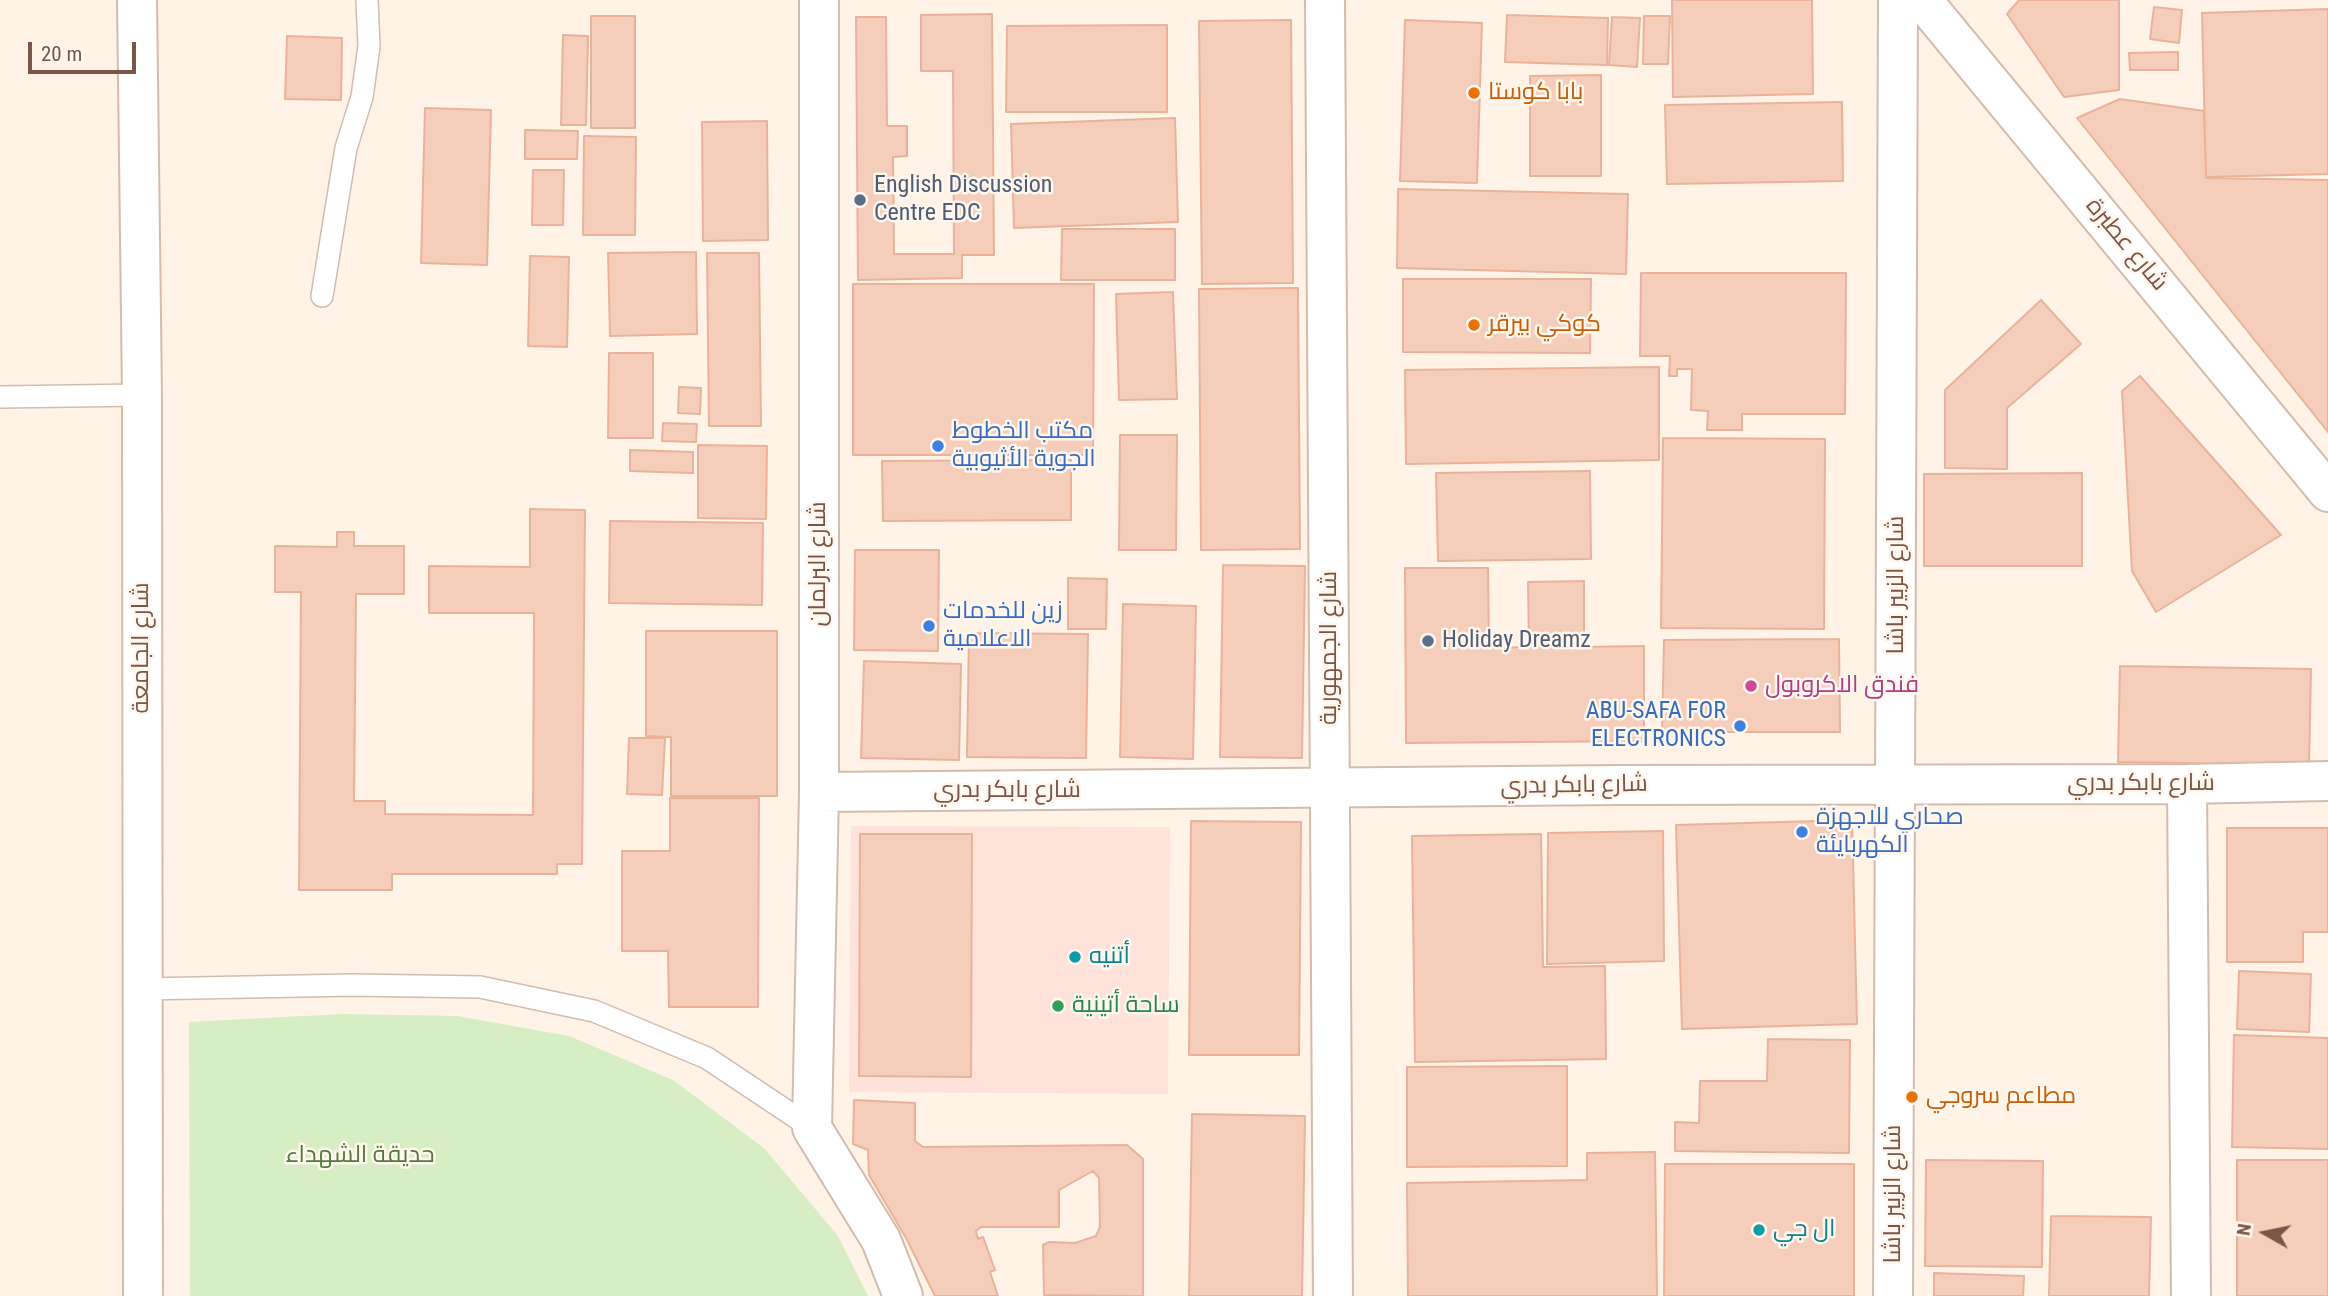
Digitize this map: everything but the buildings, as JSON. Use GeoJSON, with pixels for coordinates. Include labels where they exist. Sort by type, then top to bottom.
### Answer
{"type":"FeatureCollection","features":[{"type":"Feature","properties":{"kind":"street","name":"شارع الجامعة"},"geometry":{"type":"LineString","coordinates":[[136,0],[142,395],[142,989],[137,1286]]}},
{"type":"Feature","properties":{"kind":"street","name":"شارع البرلمان"},"geometry":{"type":"LineString","coordinates":[[812,1128],[819,792],[819,0]]}},
{"type":"Feature","properties":{"kind":"street","name":"شارع الجمهورية"},"geometry":{"type":"LineString","coordinates":[[1325,0],[1333,1296]]}},
{"type":"Feature","properties":{"kind":"street","name":"شارع الزبير باشا"},"geometry":{"type":"LineString","coordinates":[[1893,1296],[1898,0]]}},
{"type":"Feature","properties":{"kind":"street","name":"شارع عطبرة"},"geometry":{"type":"LineString","coordinates":[[1922,0],[2328,492]]}},
{"type":"Feature","properties":{"kind":"street","name":"شارع بابكر بدري"},"geometry":{"type":"LineString","coordinates":[[819,792],[2328,781]]}},
{"type":"Feature","properties":{"kind":"street"},"geometry":{"type":"LineString","coordinates":[[2187,784],[2191,1296]]}},
{"type":"Feature","properties":{"kind":"street"},"geometry":{"type":"LineString","coordinates":[[812,1128],[881,1240],[903,1296]]}},
{"type":"Feature","properties":{"kind":"lane"},"geometry":{"type":"LineString","coordinates":[[322,296],[346,148],[362,97],[369,46],[367,0]]}},
{"type":"Feature","properties":{"kind":"lane"},"geometry":{"type":"LineString","coordinates":[[0,397],[142,395]]}},
{"type":"Feature","properties":{"kind":"lane"},"geometry":{"type":"LineString","coordinates":[[142,989],[353,985],[480,987],[594,1011],[707,1058],[812,1128]]}},
{"type":"Feature","properties":{"kind":"shaded area"},"geometry":{"type":"Polygon","coordinates":[[[851,826],[1170,827],[1168,1094],[849,1092],[851,826]]]}},
{"type":"Feature","properties":{"kind":"green space","name":"حديقة الشهداء"},"geometry":{"type":"Polygon","coordinates":[[[343,1014],[457,1016],[569,1036],[673,1080],[765,1149],[838,1236],[868,1296],[190,1296],[189,1022],[343,1014]]]}},
{"type":"Feature","properties":{"kind":"place","name":"بابا كوستا"},"geometry":{"type":"Point","coordinates":[1474,93]}},
{"type":"Feature","properties":{"kind":"place","name":"English Discussion Centre EDC"},"geometry":{"type":"Point","coordinates":[860,200]}},
{"type":"Feature","properties":{"kind":"place","name":"كوكي بيرقر"},"geometry":{"type":"Point","coordinates":[1474,325]}},
{"type":"Feature","properties":{"kind":"place","name":"مكتب الخطوط الجوية الأثيوبية"},"geometry":{"type":"Point","coordinates":[938,446]}},
{"type":"Feature","properties":{"kind":"place","name":"زين للخدمات الاعلامية"},"geometry":{"type":"Point","coordinates":[929,626]}},
{"type":"Feature","properties":{"kind":"place","name":"Holiday Dreamz"},"geometry":{"type":"Point","coordinates":[1428,641]}},
{"type":"Feature","properties":{"kind":"place","name":"فندق الاكروبول"},"geometry":{"type":"Point","coordinates":[1751,686]}},
{"type":"Feature","properties":{"kind":"place","name":"ABU-SAFA FOR ELECTRONICS"},"geometry":{"type":"Point","coordinates":[1740,726]}},
{"type":"Feature","properties":{"kind":"place","name":"صحاري للاجهزة الكهربايئة"},"geometry":{"type":"Point","coordinates":[1802,832]}},
{"type":"Feature","properties":{"kind":"place","name":"أتنيه"},"geometry":{"type":"Point","coordinates":[1075,957]}},
{"type":"Feature","properties":{"kind":"place","name":"ساحة أتينية"},"geometry":{"type":"Point","coordinates":[1058,1006]}},
{"type":"Feature","properties":{"kind":"place","name":"مطاعم سروجي"},"geometry":{"type":"Point","coordinates":[1912,1097]}},
{"type":"Feature","properties":{"kind":"place","name":"ال جي"},"geometry":{"type":"Point","coordinates":[1759,1230]}}]}
